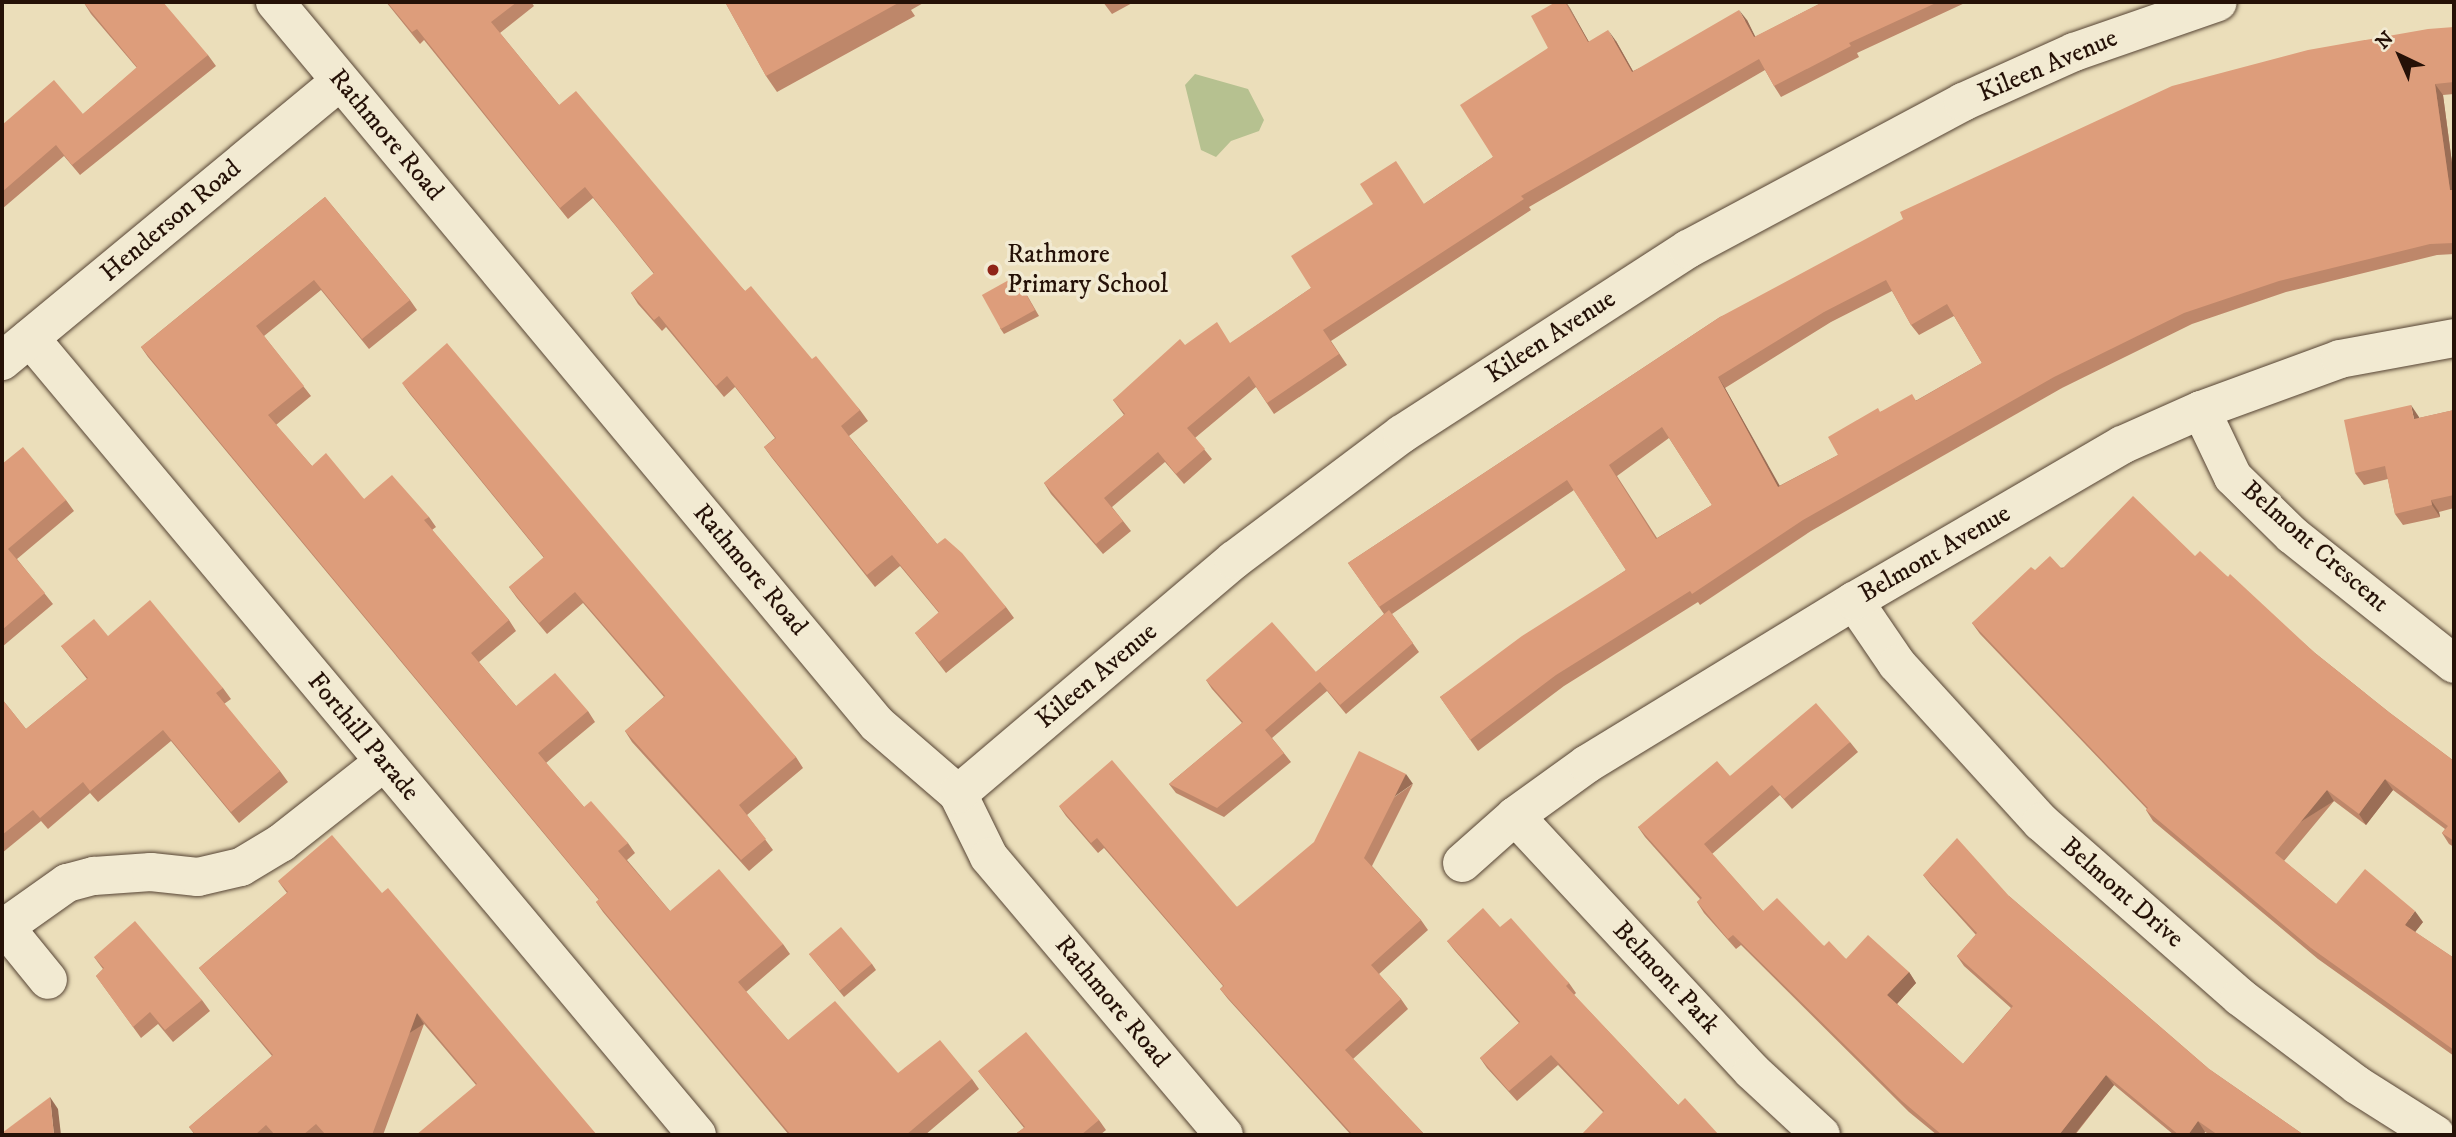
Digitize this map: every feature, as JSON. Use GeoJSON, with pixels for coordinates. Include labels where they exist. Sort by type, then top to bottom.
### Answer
{"type":"FeatureCollection","features":[{"type":"Feature","properties":{"kind":"street","name":"Rathmore Road"},"geometry":{"type":"LineString","coordinates":[[275,2],[877,724],[958,794],[989,857],[1224,1135]]}},
{"type":"Feature","properties":{"kind":"street","name":"Kileen Avenue"},"geometry":{"type":"LineString","coordinates":[[958,794],[1234,560],[1402,434],[1688,248],[1963,102],[2074,52],[2218,2]]}},
{"type":"Feature","properties":{"kind":"street","name":"Henderson Road"},"geometry":{"type":"LineString","coordinates":[[16,350],[340,80]]}},
{"type":"Feature","properties":{"kind":"street","name":"Belmont Avenue"},"geometry":{"type":"LineString","coordinates":[[1462,863],[1515,816],[1587,764],[1854,601],[2122,445],[2201,410],[2340,359],[2454,338]]}},
{"type":"Feature","properties":{"kind":"street","name":"Forthill Parade"},"geometry":{"type":"LineString","coordinates":[[16,350],[384,762],[697,1135]]}},
{"type":"Feature","properties":{"kind":"street","name":"Belmont Crescent"},"geometry":{"type":"LineString","coordinates":[[2201,410],[2234,477],[2292,534],[2454,664]]}},
{"type":"Feature","properties":{"kind":"street","name":"Belmont Drive"},"geometry":{"type":"LineString","coordinates":[[1854,601],[1897,664],[2042,822],[2240,997],[2357,1085],[2436,1135]]}},
{"type":"Feature","properties":{"kind":"street"},"geometry":{"type":"LineString","coordinates":[[48,980],[3,928],[67,883],[94,876],[151,872],[198,877],[241,867],[281,844],[384,762]]}},
{"type":"Feature","properties":{"kind":"street","name":"Belmont Park"},"geometry":{"type":"LineString","coordinates":[[1515,816],[1752,1071],[1821,1135]]}},
{"type":"Feature","properties":{"kind":"green space"},"geometry":{"type":"Polygon","coordinates":[[[1195,74],[1248,89],[1264,120],[1259,131],[1231,141],[1216,157],[1201,150],[1185,85],[1195,74]]]}},
{"type":"Feature","properties":{"kind":"building"},"geometry":{"type":"Polygon","coordinates":[[[85,2],[163,2],[208,55],[72,165],[56,145],[2,192],[2,125],[54,80],[83,114],[137,67],[85,2]]]}},
{"type":"Feature","properties":{"kind":"building"},"geometry":{"type":"Polygon","coordinates":[[[387,2],[517,2],[491,22],[559,105],[576,91],[745,291],[751,286],[812,359],[816,356],[860,410],[841,426],[937,544],[945,538],[962,553],[1006,607],[939,662],[915,633],[939,612],[892,555],[867,575],[764,447],[776,438],[727,376],[716,386],[659,316],[654,320],[631,293],[654,273],[585,187],[560,208],[417,29],[412,32],[387,2]]]}},
{"type":"Feature","properties":{"kind":"building"},"geometry":{"type":"Polygon","coordinates":[[[725,2],[900,2],[766,76],[725,2]]]}},
{"type":"Feature","properties":{"kind":"building"},"geometry":{"type":"Polygon","coordinates":[[[1556,2],[1565,2],[1588,42],[1608,30],[1632,72],[1739,10],[1754,37],[1823,2],[1938,2],[1849,43],[1851,46],[1774,86],[1759,59],[1521,196],[1524,199],[1323,330],[1339,354],[1267,403],[1249,376],[1187,428],[1205,449],[1176,474],[1158,452],[1104,498],[1123,521],[1096,544],[1044,483],[1125,414],[1113,400],[1180,339],[1185,345],[1217,322],[1230,343],[1311,288],[1291,256],[1373,204],[1360,184],[1396,161],[1424,204],[1493,157],[1460,105],[1548,48],[1531,16],[1556,2]]]}},
{"type":"Feature","properties":{"kind":"building"},"geometry":{"type":"Polygon","coordinates":[[[2454,27],[2454,82],[2435,84],[2450,190],[2454,190],[2454,243],[2430,244],[2279,281],[2184,313],[2054,377],[1803,520],[1692,594],[1690,591],[1556,675],[1470,740],[1440,697],[1522,636],[1626,570],[1567,480],[1379,607],[1348,563],[1720,317],[1903,219],[1900,212],[2172,86],[2308,50],[2454,27]],[[1886,280],[1824,312],[1718,377],[1778,487],[1838,455],[1828,437],[1878,408],[1880,412],[1912,394],[1916,401],[1982,363],[1947,304],[1911,325],[1886,280]],[[1662,427],[1609,465],[1656,539],[1712,505],[1662,427]]]}},
{"type":"Feature","properties":{"kind":"building"},"geometry":{"type":"Polygon","coordinates":[[[325,197],[410,300],[362,339],[314,280],[256,326],[304,386],[268,415],[312,466],[326,453],[364,499],[392,475],[429,517],[424,520],[509,620],[471,653],[516,706],[555,673],[588,711],[538,753],[584,807],[591,801],[628,843],[618,851],[670,911],[719,869],[783,944],[738,982],[788,1040],[835,1001],[898,1073],[940,1040],[972,1079],[906,1135],[791,1135],[596,902],[599,899],[141,347],[325,197]]]}},
{"type":"Feature","properties":{"kind":"building"},"geometry":{"type":"Polygon","coordinates":[[[1016,276],[1035,310],[1001,329],[982,295],[1016,276]]]}},
{"type":"Feature","properties":{"kind":"building"},"geometry":{"type":"Polygon","coordinates":[[[447,343],[796,757],[739,805],[766,839],[741,860],[625,731],[665,696],[575,592],[539,623],[509,587],[544,557],[402,383],[447,343]]]}},
{"type":"Feature","properties":{"kind":"building"},"geometry":{"type":"Polygon","coordinates":[[[2411,405],[2414,419],[2454,410],[2454,495],[2431,500],[2432,505],[2395,514],[2385,466],[2355,473],[2344,420],[2411,405]]]}},
{"type":"Feature","properties":{"kind":"building"},"geometry":{"type":"Polygon","coordinates":[[[23,447],[66,500],[8,549],[45,593],[2,630],[2,464],[23,447]]]}},
{"type":"Feature","properties":{"kind":"building"},"geometry":{"type":"Polygon","coordinates":[[[2133,496],[2195,556],[2200,551],[2228,577],[2230,574],[2315,653],[2454,761],[2454,841],[2442,833],[2448,826],[2385,779],[2359,814],[2327,790],[2275,853],[2336,904],[2365,869],[2415,911],[2405,925],[2454,958],[2454,1050],[2311,948],[2146,810],[2148,808],[1972,623],[2031,567],[2035,570],[2050,556],[2062,569],[2133,496]]]}},
{"type":"Feature","properties":{"kind":"building"},"geometry":{"type":"Polygon","coordinates":[[[150,600],[223,688],[216,693],[280,771],[231,812],[163,730],[90,791],[83,782],[40,818],[33,810],[2,835],[2,699],[26,729],[88,678],[61,646],[94,619],[108,636],[150,600]]]}},
{"type":"Feature","properties":{"kind":"building"},"geometry":{"type":"Polygon","coordinates":[[[1389,610],[1413,643],[1340,705],[1320,682],[1265,730],[1284,753],[1217,808],[1169,784],[1243,722],[1206,680],[1272,622],[1316,672],[1389,610]]]}},
{"type":"Feature","properties":{"kind":"building"},"geometry":{"type":"Polygon","coordinates":[[[1816,703],[1850,742],[1784,799],[1772,785],[1704,844],[1763,911],[1777,898],[1824,946],[1829,941],[1846,959],[1868,935],[1909,972],[1887,995],[1963,1064],[2013,1006],[1957,956],[1977,933],[1923,875],[1957,838],[2009,896],[2209,1069],[2304,1135],[2218,1135],[2198,1121],[2188,1135],[2179,1135],[2106,1075],[2059,1135],[1942,1135],[1902,1101],[1733,935],[1728,939],[1697,902],[1702,898],[1638,827],[1717,761],[1730,776],[1816,703]]]}},
{"type":"Feature","properties":{"kind":"building"},"geometry":{"type":"Polygon","coordinates":[[[1359,751],[1406,774],[1364,858],[1421,920],[1371,965],[1401,999],[1345,1050],[1425,1135],[1353,1135],[1220,989],[1224,986],[1097,838],[1091,843],[1059,806],[1112,760],[1237,907],[1314,842],[1359,751]]]}},
{"type":"Feature","properties":{"kind":"building"},"geometry":{"type":"Polygon","coordinates":[[[332,835],[382,893],[388,888],[597,1135],[416,1135],[477,1084],[417,1013],[372,1135],[326,1135],[316,1124],[303,1135],[275,1135],[266,1125],[255,1135],[196,1135],[189,1127],[273,1055],[199,968],[288,892],[278,881],[332,835]]]}},
{"type":"Feature","properties":{"kind":"building"},"geometry":{"type":"Polygon","coordinates":[[[1483,908],[1500,927],[1511,918],[1569,983],[1566,986],[1678,1105],[1685,1098],[1719,1135],[1581,1135],[1604,1111],[1551,1055],[1509,1091],[1480,1058],[1520,1022],[1447,941],[1483,908]]]}},
{"type":"Feature","properties":{"kind":"building"},"geometry":{"type":"Polygon","coordinates":[[[135,921],[202,1000],[165,1030],[150,1012],[133,1027],[96,976],[104,968],[94,957],[135,921]]]}},
{"type":"Feature","properties":{"kind":"building"},"geometry":{"type":"Polygon","coordinates":[[[841,927],[872,964],[840,991],[809,954],[841,927]]]}},
{"type":"Feature","properties":{"kind":"building"},"geometry":{"type":"Polygon","coordinates":[[[1026,1032],[1099,1120],[1081,1135],[1014,1135],[1025,1127],[978,1071],[1026,1032]]]}},
{"type":"Feature","properties":{"kind":"building"},"geometry":{"type":"Polygon","coordinates":[[[50,1097],[54,1135],[2,1135],[2,1133],[50,1097]]]}},
{"type":"Feature","properties":{"kind":"place","name":"Rathmore Primary School"},"geometry":{"type":"Point","coordinates":[993,270]}}]}
